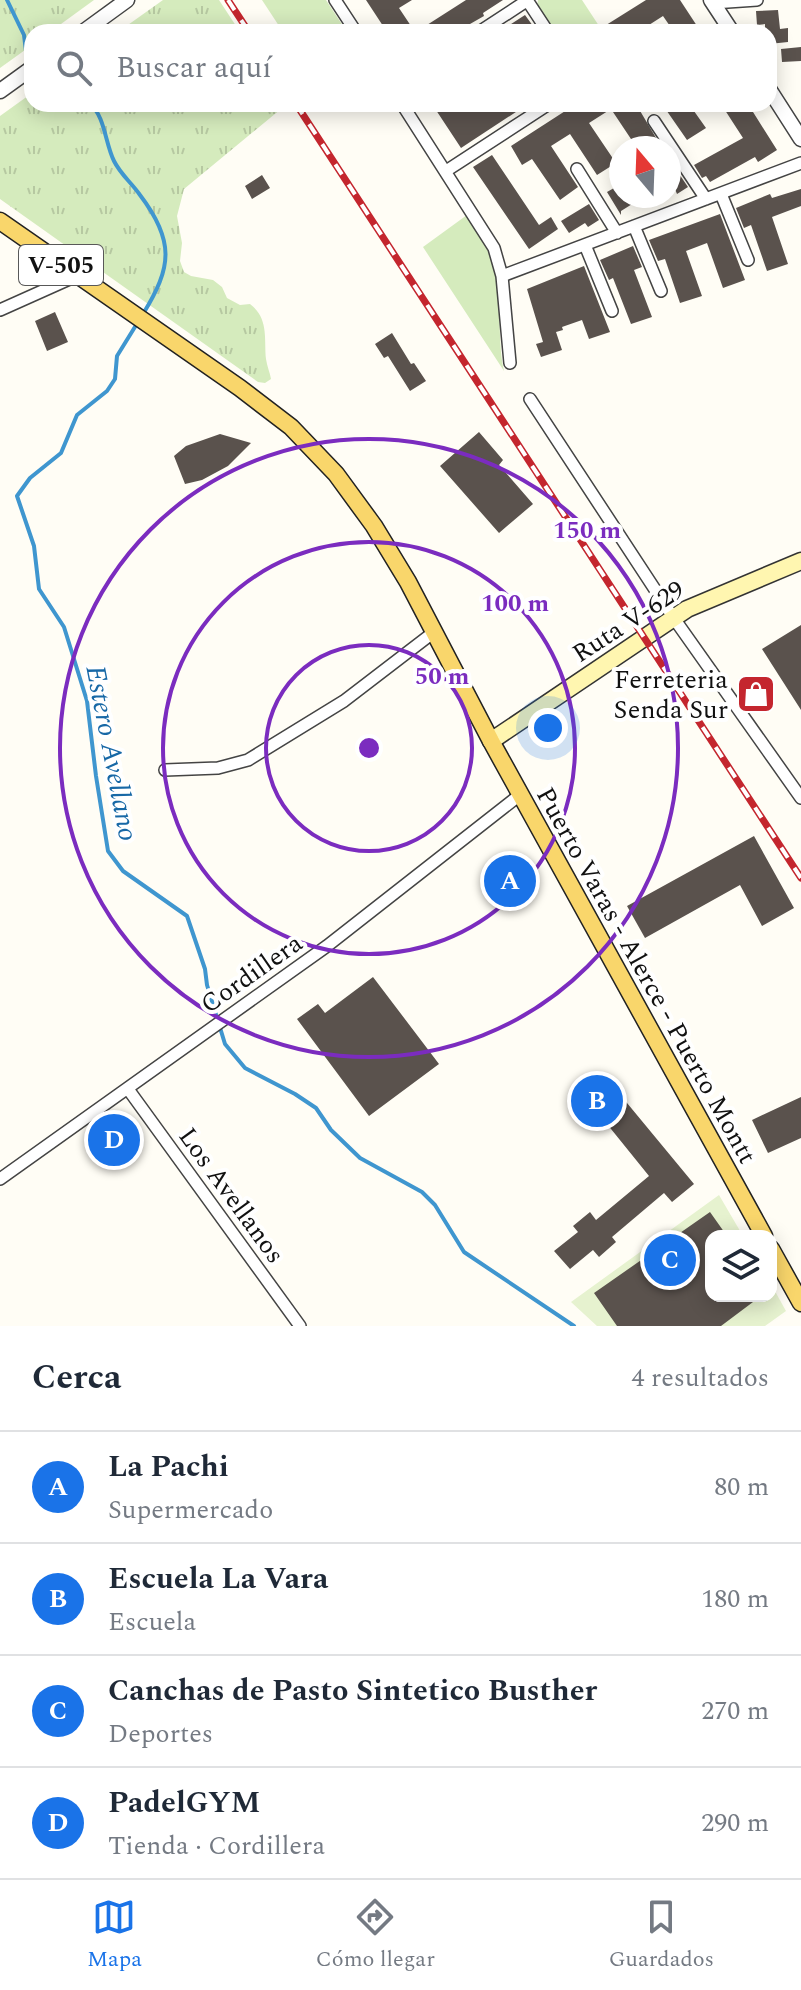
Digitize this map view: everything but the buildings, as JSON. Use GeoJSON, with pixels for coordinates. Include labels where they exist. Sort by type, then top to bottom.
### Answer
{"type":"FeatureCollection","features":[{"type":"Feature","properties":{"kind":"main road","name":"V-505"},"geometry":{"type":"LineString","coordinates":[[0,221],[76,276]]}},
{"type":"Feature","properties":{"kind":"main road","name":"Puerto Varas - Alerce - Puerto Montt"},"geometry":{"type":"LineString","coordinates":[[76,276],[291,427],[336,474],[374,526],[761,1230]]}},
{"type":"Feature","properties":{"kind":"main road","name":"Ruta V-629"},"geometry":{"type":"LineString","coordinates":[[491,741],[673,617],[699,602],[801,561]]}},
{"type":"Feature","properties":{"kind":"main road"},"geometry":{"type":"LineString","coordinates":[[777,1260],[801,1303]]}},
{"type":"Feature","properties":{"kind":"street"},"geometry":{"type":"LineString","coordinates":[[94,24],[127,0]]}},
{"type":"Feature","properties":{"kind":"street"},"geometry":{"type":"LineString","coordinates":[[491,24],[527,0],[543,24]]}},
{"type":"Feature","properties":{"kind":"street"},"geometry":{"type":"LineString","coordinates":[[712,2],[757,0]]}},
{"type":"Feature","properties":{"kind":"street"},"geometry":{"type":"LineString","coordinates":[[340,2],[352,24]]}},
{"type":"Feature","properties":{"kind":"street"},"geometry":{"type":"LineString","coordinates":[[712,2],[727,24]]}},
{"type":"Feature","properties":{"kind":"street"},"geometry":{"type":"LineString","coordinates":[[0,91],[24,74]]}},
{"type":"Feature","properties":{"kind":"street"},"geometry":{"type":"LineString","coordinates":[[777,102],[801,139]]}},
{"type":"Feature","properties":{"kind":"street"},"geometry":{"type":"LineString","coordinates":[[407,112],[494,248],[502,276],[510,363]]}},
{"type":"Feature","properties":{"kind":"street"},"geometry":{"type":"LineString","coordinates":[[446,171],[537,112]]}},
{"type":"Feature","properties":{"kind":"street"},"geometry":{"type":"LineString","coordinates":[[654,121],[706,199]]}},
{"type":"Feature","properties":{"kind":"street"},"geometry":{"type":"LineString","coordinates":[[502,276],[801,163]]}},
{"type":"Feature","properties":{"kind":"street"},"geometry":{"type":"LineString","coordinates":[[577,169],[617,233]]}},
{"type":"Feature","properties":{"kind":"street"},"geometry":{"type":"LineString","coordinates":[[721,194],[748,260]]}},
{"type":"Feature","properties":{"kind":"street"},"geometry":{"type":"LineString","coordinates":[[634,226],[661,291]]}},
{"type":"Feature","properties":{"kind":"street"},"geometry":{"type":"LineString","coordinates":[[585,245],[612,311]]}},
{"type":"Feature","properties":{"kind":"street"},"geometry":{"type":"LineString","coordinates":[[0,310],[76,276]]}},
{"type":"Feature","properties":{"kind":"street"},"geometry":{"type":"LineString","coordinates":[[530,399],[673,617],[801,798]]}},
{"type":"Feature","properties":{"kind":"street"},"geometry":{"type":"LineString","coordinates":[[165,770],[206,769],[248,760],[344,701],[434,632]]}},
{"type":"Feature","properties":{"kind":"street","name":"Cordillera"},"geometry":{"type":"LineString","coordinates":[[0,1179],[327,946],[521,794]]}},
{"type":"Feature","properties":{"kind":"street","name":"Los Avellanos"},"geometry":{"type":"LineString","coordinates":[[128,1089],[300,1326]]}},
{"type":"Feature","properties":{"kind":"green space"},"geometry":{"type":"Polygon","coordinates":[[[0,0],[94,0],[61,24],[24,24],[24,51],[0,68],[0,0]]]}},
{"type":"Feature","properties":{"kind":"green space"},"geometry":{"type":"Polygon","coordinates":[[[163,0],[219,0],[235,24],[129,24],[163,0]]]}},
{"type":"Feature","properties":{"kind":"green space"},"geometry":{"type":"Polygon","coordinates":[[[262,0],[326,0],[342,24],[278,24],[262,0]]]}},
{"type":"Feature","properties":{"kind":"green space"},"geometry":{"type":"Polygon","coordinates":[[[538,0],[582,0],[598,24],[549,24],[537,6],[538,0]]]}},
{"type":"Feature","properties":{"kind":"green space"},"geometry":{"type":"Polygon","coordinates":[[[24,99],[24,112],[277,112],[184,189],[177,216],[182,243],[180,261],[184,272],[213,280],[222,287],[227,298],[240,305],[250,304],[260,316],[271,379],[265,383],[258,382],[0,199],[0,116],[24,99]]]}},
{"type":"Feature","properties":{"kind":"green space"},"geometry":{"type":"Polygon","coordinates":[[[467,215],[487,247],[496,272],[504,371],[423,247],[467,215]]]}},
{"type":"Feature","properties":{"kind":"green space"},"geometry":{"type":"Polygon","coordinates":[[[719,1195],[739,1230],[705,1230],[705,1302],[777,1302],[777,1295],[786,1311],[765,1326],[597,1326],[571,1302],[719,1195]]]}},
{"type":"Feature","properties":{"kind":"waterway"},"geometry":{"type":"LineString","coordinates":[[7,0],[24,35]]}},
{"type":"Feature","properties":{"kind":"waterway","name":"Estero Avellano"},"geometry":{"type":"LineString","coordinates":[[97,112],[114,161],[151,211],[164,240],[164,268],[143,314]]}},
{"type":"Feature","properties":{"kind":"waterway","name":"Estero Avellano"},"geometry":{"type":"LineString","coordinates":[[138,322],[117,356],[115,379],[107,391],[77,415],[61,453],[30,478],[17,496],[34,546],[39,589],[64,627],[87,701],[108,851],[123,871],[187,916],[225,1044],[245,1068],[316,1108],[331,1130],[360,1158],[422,1192],[435,1205],[464,1252],[574,1326]]}},
{"type":"Feature","properties":{"kind":"railway"},"geometry":{"type":"LineString","coordinates":[[228,0],[244,24]]}},
{"type":"Feature","properties":{"kind":"railway"},"geometry":{"type":"LineString","coordinates":[[301,112],[801,878]]}},
{"type":"Feature","properties":{"kind":"place","name":"Ferreteria Senda Sur"},"geometry":{"type":"Point","coordinates":[756,694]}},
{"type":"Feature","properties":{"kind":"place","name":"La Pachi"},"geometry":{"type":"Point","coordinates":[510,881]}},
{"type":"Feature","properties":{"kind":"place","name":"Escuela La Vara"},"geometry":{"type":"Point","coordinates":[597,1101]}},
{"type":"Feature","properties":{"kind":"place","name":"PadelGYM"},"geometry":{"type":"Point","coordinates":[114,1140]}},
{"type":"Feature","properties":{"kind":"place","name":"Canchas de Pasto Sintetico Busther"},"geometry":{"type":"Point","coordinates":[670,1260]}}]}
